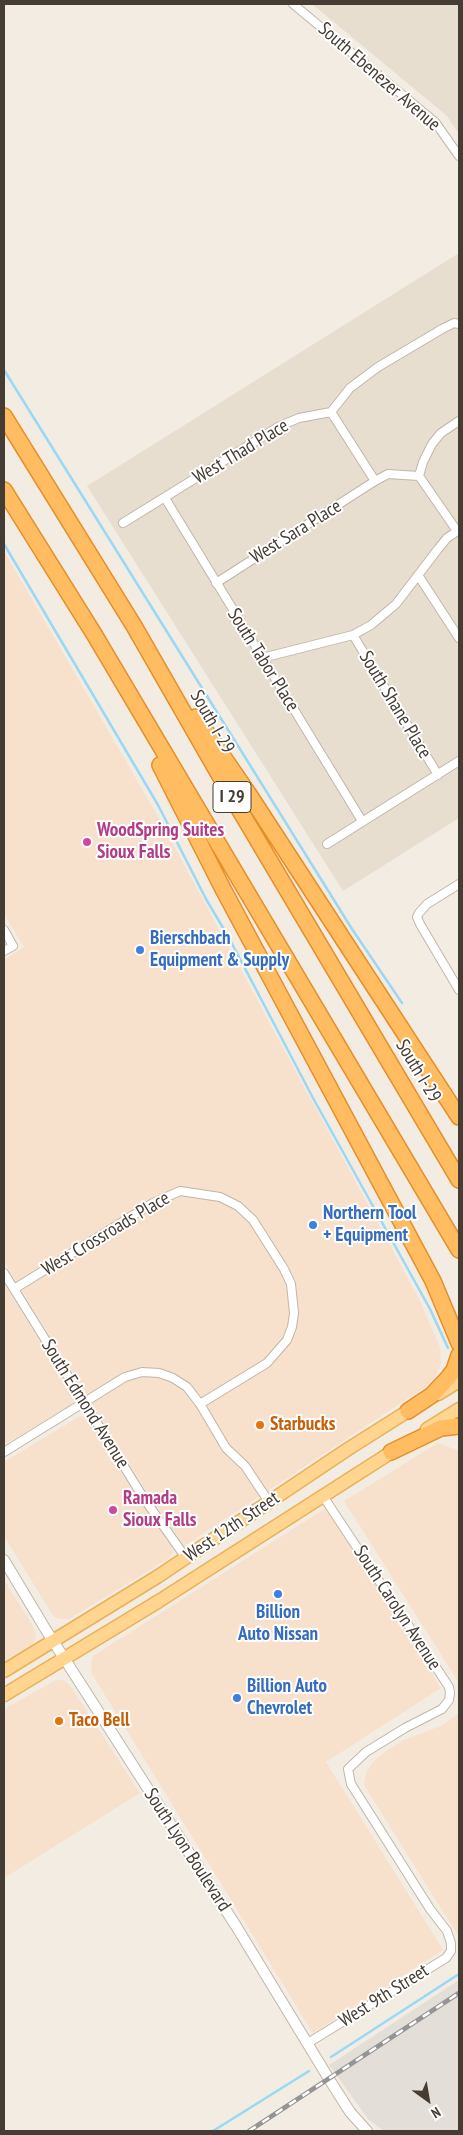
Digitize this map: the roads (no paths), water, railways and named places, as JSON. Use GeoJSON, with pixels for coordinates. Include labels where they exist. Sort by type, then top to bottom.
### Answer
{"type":"FeatureCollection","features":[{"type":"Feature","properties":{"kind":"highway","name":"South I-29"},"geometry":{"type":"LineString","coordinates":[[4,416],[134,626],[227,789],[459,1180]]}},
{"type":"Feature","properties":{"kind":"highway","name":"I 29"},"geometry":{"type":"LineString","coordinates":[[4,490],[94,634],[459,1250]]}},
{"type":"Feature","properties":{"kind":"highway"},"geometry":{"type":"LineString","coordinates":[[134,626],[248,792],[459,1117]]}},
{"type":"Feature","properties":{"kind":"highway"},"geometry":{"type":"LineString","coordinates":[[94,634],[223,889],[433,1281],[459,1342]]}},
{"type":"Feature","properties":{"kind":"highway"},"geometry":{"type":"LineString","coordinates":[[433,1281],[459,1314]]}},
{"type":"Feature","properties":{"kind":"highway"},"geometry":{"type":"LineString","coordinates":[[408,1411],[432,1394],[448,1378],[454,1370],[459,1355]]}},
{"type":"Feature","properties":{"kind":"highway"},"geometry":{"type":"LineString","coordinates":[[391,1452],[441,1428],[459,1426]]}},
{"type":"Feature","properties":{"kind":"main road","name":"West 12th Street"},"geometry":{"type":"LineString","coordinates":[[4,1671],[186,1558],[348,1449],[459,1381]]}},
{"type":"Feature","properties":{"kind":"main road","name":"West 12th Street"},"geometry":{"type":"LineString","coordinates":[[4,1695],[159,1601],[459,1410]]}},
{"type":"Feature","properties":{"kind":"street","name":"South Ebenezer Avenue"},"geometry":{"type":"LineString","coordinates":[[293,4],[435,122],[459,156]]}},
{"type":"Feature","properties":{"kind":"street"},"geometry":{"type":"LineString","coordinates":[[375,481],[331,412],[350,388],[367,374],[423,339],[454,323],[459,324]]}},
{"type":"Feature","properties":{"kind":"street","name":"West Thad Place"},"geometry":{"type":"LineString","coordinates":[[123,523],[280,426],[299,418],[331,412]]}},
{"type":"Feature","properties":{"kind":"street"},"geometry":{"type":"LineString","coordinates":[[262,658],[352,635],[382,618],[406,593],[438,548],[458,530],[419,476],[423,462],[432,444],[441,433],[459,421]]}},
{"type":"Feature","properties":{"kind":"street","name":"West Sara Place"},"geometry":{"type":"LineString","coordinates":[[216,583],[388,474],[419,476]]}},
{"type":"Feature","properties":{"kind":"street","name":"South Tabor Place"},"geometry":{"type":"LineString","coordinates":[[164,498],[362,821]]}},
{"type":"Feature","properties":{"kind":"street"},"geometry":{"type":"LineString","coordinates":[[418,575],[459,638]]}},
{"type":"Feature","properties":{"kind":"street","name":"South Shane Place"},"geometry":{"type":"LineString","coordinates":[[352,635],[438,775]]}},
{"type":"Feature","properties":{"kind":"street"},"geometry":{"type":"LineString","coordinates":[[327,844],[459,761]]}},
{"type":"Feature","properties":{"kind":"street"},"geometry":{"type":"LineString","coordinates":[[459,884],[427,904],[417,917],[459,990]]}},
{"type":"Feature","properties":{"kind":"street"},"geometry":{"type":"LineString","coordinates":[[4,930],[12,946],[4,951]]}},
{"type":"Feature","properties":{"kind":"street","name":"West Crossroads Place"},"geometry":{"type":"LineString","coordinates":[[14,1289],[153,1203],[180,1191],[220,1197],[238,1206],[253,1220],[284,1269],[291,1284],[294,1299],[293,1320],[287,1340],[267,1364],[200,1404]]}},
{"type":"Feature","properties":{"kind":"street","name":"South Edmond Avenue"},"geometry":{"type":"LineString","coordinates":[[4,1273],[143,1496],[186,1558]]}},
{"type":"Feature","properties":{"kind":"street"},"geometry":{"type":"LineString","coordinates":[[4,1452],[125,1377],[142,1372],[159,1372],[173,1378],[186,1387],[200,1404],[226,1448],[244,1466],[269,1502]]}},
{"type":"Feature","properties":{"kind":"street","name":"South Carolyn Avenue"},"geometry":{"type":"LineString","coordinates":[[323,1496],[449,1687],[449,1700],[442,1709],[405,1728],[366,1752],[348,1769],[351,1784],[430,1909],[447,1931],[452,1943]]}},
{"type":"Feature","properties":{"kind":"street","name":"South Lyon Boulevard"},"geometry":{"type":"LineString","coordinates":[[4,1560],[53,1641],[236,1926],[350,2112],[367,2131]]}},
{"type":"Feature","properties":{"kind":"street","name":"West 9th Street"},"geometry":{"type":"LineString","coordinates":[[308,2043],[446,1958],[451,1951],[452,1943]]}},
{"type":"Feature","properties":{"kind":"waterway"},"geometry":{"type":"LineString","coordinates":[[4,370],[352,929],[402,1003]]}},
{"type":"Feature","properties":{"kind":"waterway"},"geometry":{"type":"LineString","coordinates":[[4,544],[158,805],[206,899],[229,938],[313,1098],[430,1309],[448,1348]]}},
{"type":"Feature","properties":{"kind":"waterway"},"geometry":{"type":"LineString","coordinates":[[331,2057],[459,1974]]}},
{"type":"Feature","properties":{"kind":"waterway"},"geometry":{"type":"LineString","coordinates":[[213,2131],[309,2071]]}},
{"type":"Feature","properties":{"kind":"railway"},"geometry":{"type":"LineString","coordinates":[[249,2131],[459,1993]]}},
{"type":"Feature","properties":{"kind":"place","name":"WoodSpring Suites Sioux Falls"},"geometry":{"type":"Point","coordinates":[87,842]}},
{"type":"Feature","properties":{"kind":"place","name":"Bierschbach Equipment & Supply"},"geometry":{"type":"Point","coordinates":[140,950]}},
{"type":"Feature","properties":{"kind":"place","name":"Northern Tool + Equipment"},"geometry":{"type":"Point","coordinates":[313,1225]}},
{"type":"Feature","properties":{"kind":"place","name":"Starbucks"},"geometry":{"type":"Point","coordinates":[260,1425]}},
{"type":"Feature","properties":{"kind":"place","name":"Ramada Sioux Falls"},"geometry":{"type":"Point","coordinates":[113,1510]}},
{"type":"Feature","properties":{"kind":"place","name":"Billion Auto Nissan"},"geometry":{"type":"Point","coordinates":[278,1594]}},
{"type":"Feature","properties":{"kind":"place","name":"Billion Auto Chevrolet"},"geometry":{"type":"Point","coordinates":[237,1698]}},
{"type":"Feature","properties":{"kind":"place","name":"Taco Bell"},"geometry":{"type":"Point","coordinates":[59,1721]}}]}
